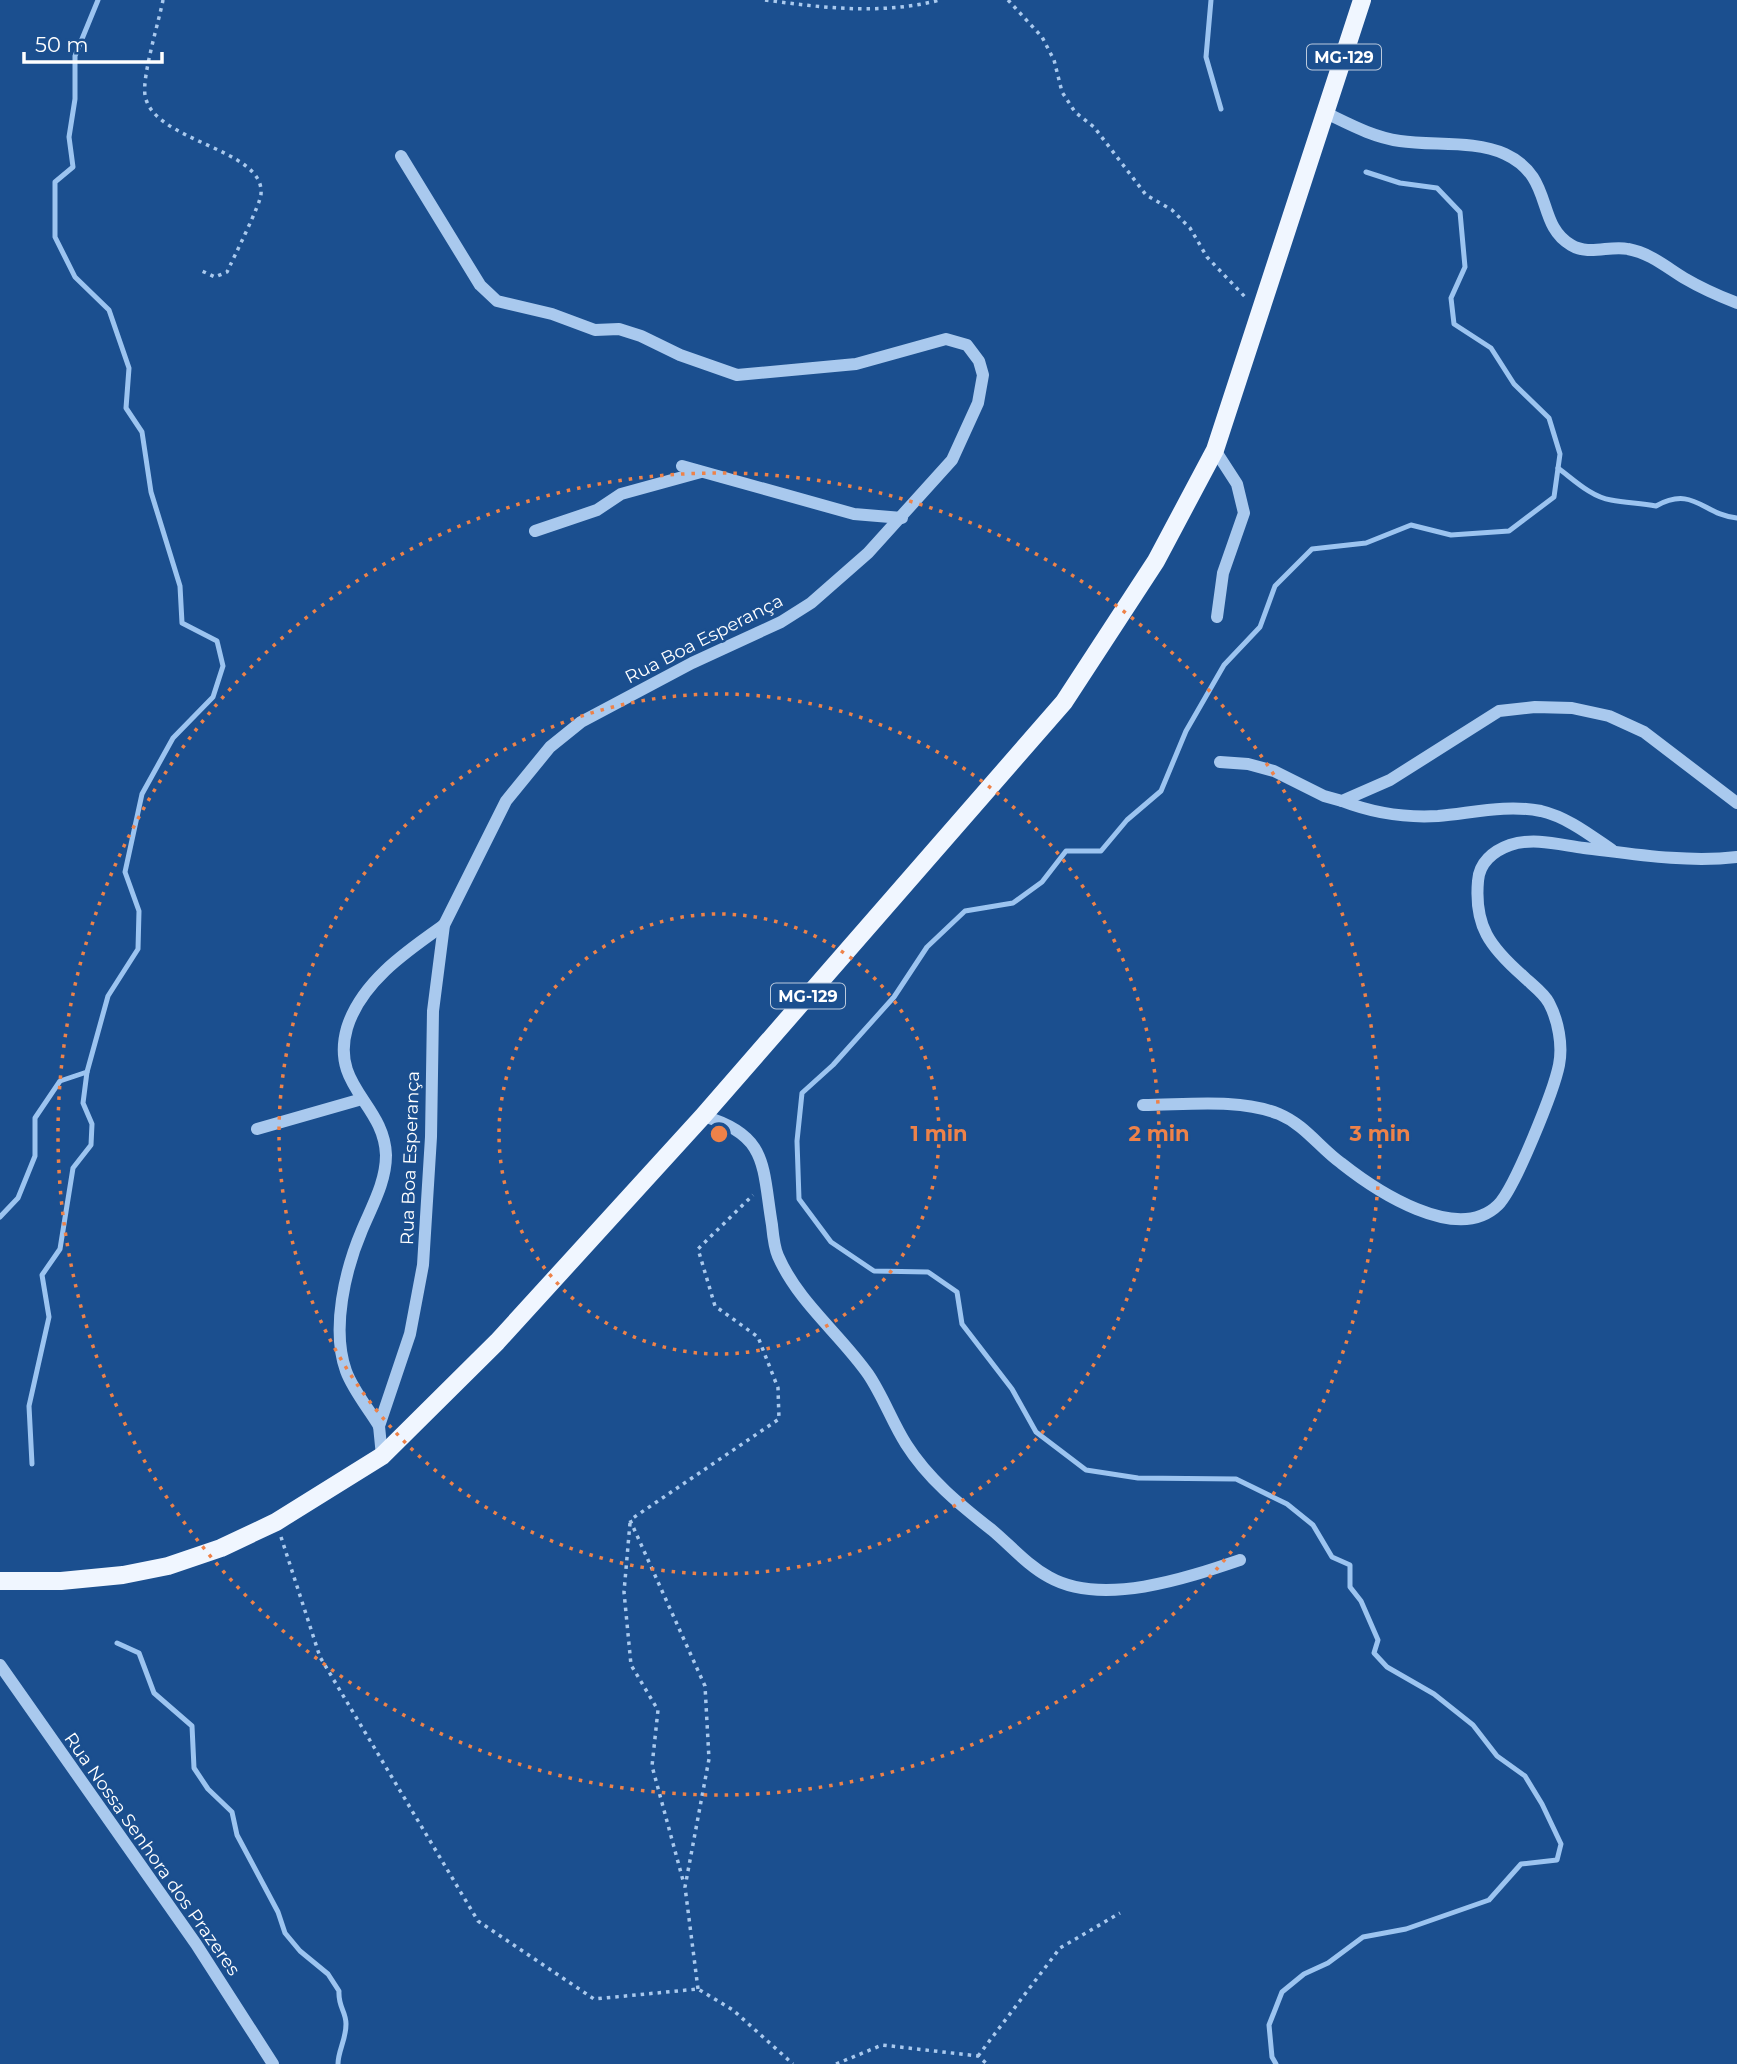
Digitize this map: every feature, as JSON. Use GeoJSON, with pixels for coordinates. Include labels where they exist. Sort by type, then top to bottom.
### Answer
{"type":"FeatureCollection","features":[{"type":"Feature","properties":{"kind":"main road","name":"MG-129"},"geometry":{"type":"LineString","coordinates":[[0,1581],[61,1581],[123,1575],[168,1566],[221,1548],[276,1522],[382,1456],[497,1342],[703,1116],[1064,702],[1156,561],[1215,450],[1362,0]]}},
{"type":"Feature","properties":{"kind":"street"},"geometry":{"type":"LineString","coordinates":[[1326,113],[1370,135],[1504,154],[1526,167],[1540,184],[1545,207],[1556,230],[1572,246],[1598,251],[1626,248],[1650,255],[1685,279],[1737,303]]}},
{"type":"Feature","properties":{"kind":"street","name":"Rua Boa Esperança"},"geometry":{"type":"LineString","coordinates":[[382,1456],[379,1426],[410,1334],[423,1265],[431,1137],[433,1012],[444,925],[506,801],[550,747],[581,722],[692,663],[780,622],[838,580],[902,518],[952,460],[978,403],[983,375],[979,361],[967,345],[946,339],[856,365],[750,376],[703,364],[641,335],[619,330],[595,330],[552,314],[497,301],[480,285],[401,156]]}},
{"type":"Feature","properties":{"kind":"street"},"geometry":{"type":"LineString","coordinates":[[1215,450],[1237,484],[1244,513],[1223,573],[1217,617]]}},
{"type":"Feature","properties":{"kind":"street"},"geometry":{"type":"LineString","coordinates":[[682,466],[854,514],[902,518]]}},
{"type":"Feature","properties":{"kind":"street"},"geometry":{"type":"LineString","coordinates":[[535,531],[597,510],[621,494],[702,472]]}},
{"type":"Feature","properties":{"kind":"street"},"geometry":{"type":"LineString","coordinates":[[1342,801],[1390,780],[1499,711],[1535,707],[1572,708],[1609,716],[1644,732],[1737,803]]}},
{"type":"Feature","properties":{"kind":"street"},"geometry":{"type":"LineString","coordinates":[[1220,762],[1248,764],[1273,771],[1324,796],[1369,812],[1436,816],[1506,808],[1541,811],[1570,822],[1613,851]]}},
{"type":"Feature","properties":{"kind":"street"},"geometry":{"type":"LineString","coordinates":[[1143,1105],[1236,1106],[1276,1113],[1302,1125],[1341,1164],[1411,1209],[1445,1218],[1477,1216],[1498,1206],[1511,1184],[1550,1094],[1559,1063],[1559,1031],[1548,1001],[1503,959],[1484,933],[1476,904],[1478,872],[1491,854],[1512,844],[1544,842],[1681,857],[1737,858]]}},
{"type":"Feature","properties":{"kind":"street"},"geometry":{"type":"LineString","coordinates":[[379,1426],[346,1370],[340,1335],[348,1274],[386,1166],[385,1140],[349,1079],[343,1055],[346,1032],[356,1008],[389,967],[444,925]]}},
{"type":"Feature","properties":{"kind":"street"},"geometry":{"type":"LineString","coordinates":[[257,1129],[362,1099]]}},
{"type":"Feature","properties":{"kind":"street"},"geometry":{"type":"LineString","coordinates":[[703,1116],[729,1123],[760,1153],[776,1254],[789,1277],[818,1315],[849,1348],[870,1378],[906,1444],[929,1474],[1027,1563],[1051,1579],[1079,1589],[1107,1590],[1180,1580],[1240,1560]]}},
{"type":"Feature","properties":{"kind":"street","name":"Rua Nossa Senhora dos Prazeres"},"geometry":{"type":"LineString","coordinates":[[0,1665],[195,1944],[273,2064]]}},
{"type":"Feature","properties":{"kind":"path"},"geometry":{"type":"LineString","coordinates":[[163,0],[144,92],[149,111],[165,123],[244,164],[258,178],[262,194],[227,272],[215,277],[202,271]]}},
{"type":"Feature","properties":{"kind":"path"},"geometry":{"type":"LineString","coordinates":[[765,0],[875,11],[940,0]]}},
{"type":"Feature","properties":{"kind":"path"},"geometry":{"type":"LineString","coordinates":[[1008,0],[1042,37],[1054,60],[1062,92],[1075,112],[1094,127],[1146,195],[1172,210],[1190,228],[1208,257],[1259,312]]}},
{"type":"Feature","properties":{"kind":"path"},"geometry":{"type":"LineString","coordinates":[[630,1520],[779,1419],[779,1388],[758,1337],[715,1307],[698,1249],[765,1184]]}},
{"type":"Feature","properties":{"kind":"path"},"geometry":{"type":"LineString","coordinates":[[630,1520],[705,1686],[709,1759],[685,1887]]}},
{"type":"Feature","properties":{"kind":"path"},"geometry":{"type":"LineString","coordinates":[[630,1520],[624,1592],[631,1665],[657,1710],[652,1766],[685,1887],[698,1989]]}},
{"type":"Feature","properties":{"kind":"path"},"geometry":{"type":"LineString","coordinates":[[276,1522],[320,1657],[478,1921],[594,2000],[698,1989],[733,2010],[793,2064]]}},
{"type":"Feature","properties":{"kind":"path"},"geometry":{"type":"LineString","coordinates":[[978,2056],[1060,1948],[1120,1913]]}},
{"type":"Feature","properties":{"kind":"path"},"geometry":{"type":"LineString","coordinates":[[836,2064],[882,2045],[978,2056],[987,2064]]}},
{"type":"Feature","properties":{"kind":"waterway"},"geometry":{"type":"LineString","coordinates":[[0,1217],[18,1198],[35,1156],[35,1118],[60,1081],[87,1072],[108,996],[138,949],[139,911],[125,872],[142,794],[173,738],[213,697],[223,666],[217,641],[182,623],[180,586],[151,492],[142,432],[126,408],[129,368],[109,310],[75,277],[55,237],[55,182],[73,167],[69,137],[75,99],[75,56],[98,0]]}},
{"type":"Feature","properties":{"kind":"waterway"},"geometry":{"type":"LineString","coordinates":[[1211,0],[1206,57],[1221,109]]}},
{"type":"Feature","properties":{"kind":"waterway"},"geometry":{"type":"LineString","coordinates":[[1276,2064],[1272,2057],[1269,2025],[1282,1992],[1304,1974],[1328,1963],[1363,1937],[1406,1929],[1489,1900],[1521,1864],[1557,1860],[1561,1844],[1542,1804],[1525,1776],[1497,1756],[1473,1725],[1434,1694],[1387,1667],[1374,1653],[1378,1640],[1361,1601],[1350,1587],[1350,1565],[1332,1557],[1313,1525],[1287,1504],[1236,1479],[1138,1478],[1086,1470],[1036,1432],[1012,1389],[962,1324],[957,1292],[928,1272],[874,1271],[831,1242],[799,1199],[797,1141],[802,1093],[833,1065],[894,997],[927,947],[965,911],[1013,903],[1042,882],[1066,851],[1101,851],[1127,820],[1161,791],[1186,731],[1224,665],[1260,627],[1275,586],[1312,549],[1366,543],[1411,525],[1451,535],[1509,531],[1554,497],[1560,454],[1549,418],[1514,384],[1491,348],[1454,324],[1451,298],[1465,267],[1460,212],[1437,188],[1400,183],[1366,172]]}},
{"type":"Feature","properties":{"kind":"waterway"},"geometry":{"type":"LineString","coordinates":[[1558,468],[1583,487],[1604,498],[1656,506],[1669,500],[1689,500],[1725,516],[1737,518]]}},
{"type":"Feature","properties":{"kind":"waterway"},"geometry":{"type":"LineString","coordinates":[[32,1464],[29,1406],[49,1317],[42,1275],[60,1249],[73,1168],[91,1145],[92,1124],[83,1103],[87,1072]]}},
{"type":"Feature","properties":{"kind":"waterway"},"geometry":{"type":"LineString","coordinates":[[117,1643],[139,1653],[154,1693],[192,1726],[194,1768],[208,1789],[232,1812],[237,1835],[278,1912],[285,1933],[300,1951],[328,1974],[339,1991],[346,2024],[338,2064]]}}]}
